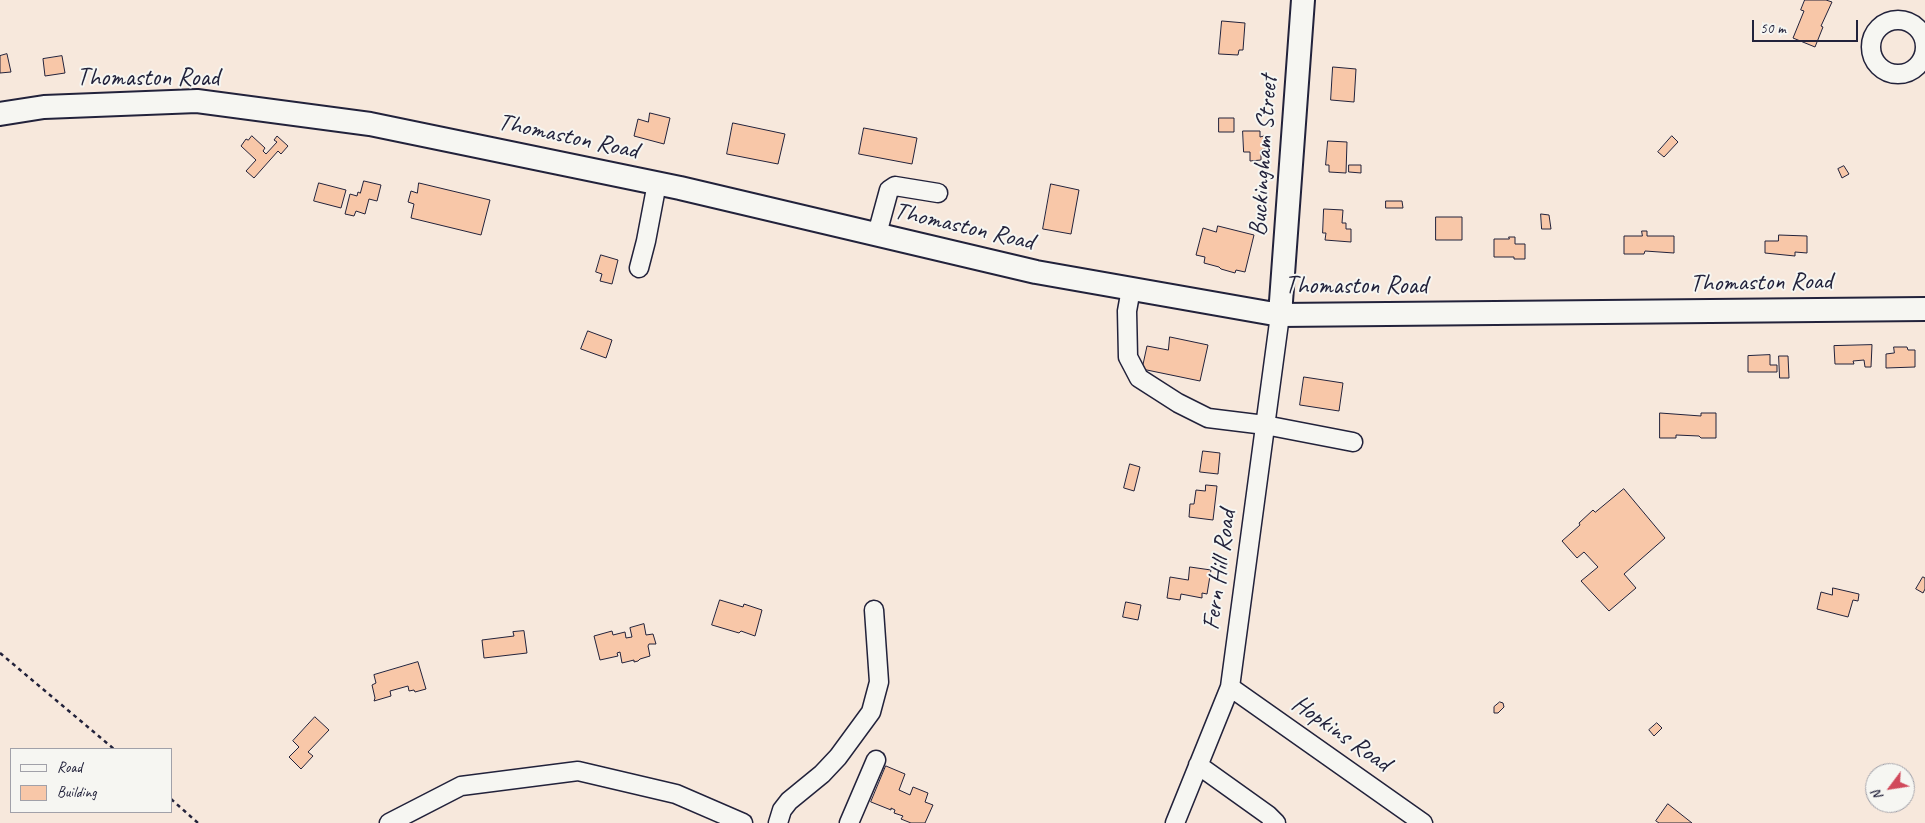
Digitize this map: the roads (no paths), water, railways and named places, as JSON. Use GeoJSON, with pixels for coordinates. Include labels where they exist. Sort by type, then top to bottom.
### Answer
{"type":"FeatureCollection","features":[{"type":"Feature","properties":{"kind":"main road","name":"Buckingham Street"},"geometry":{"type":"LineString","coordinates":[[1280,315],[1303,0]]}},
{"type":"Feature","properties":{"kind":"main road","name":"Thomaston Road"},"geometry":{"type":"LineString","coordinates":[[0,114],[44,107],[197,101],[370,124],[657,183],[1036,272],[1280,315],[1925,309]]}},
{"type":"Feature","properties":{"kind":"street"},"geometry":{"type":"LineString","coordinates":[[639,268],[657,183]]}},
{"type":"Feature","properties":{"kind":"street"},"geometry":{"type":"LineString","coordinates":[[878,234],[889,190],[895,186],[938,194]]}},
{"type":"Feature","properties":{"kind":"street"},"geometry":{"type":"LineString","coordinates":[[1131,289],[1127,311],[1128,357],[1139,378],[1178,403],[1208,418],[1265,425],[1353,442]]}},
{"type":"Feature","properties":{"kind":"street","name":"Fern Hill Road"},"geometry":{"type":"LineString","coordinates":[[1175,823],[1230,687],[1280,315]]}},
{"type":"Feature","properties":{"kind":"street"},"geometry":{"type":"LineString","coordinates":[[778,823],[782,810],[789,801],[822,774],[838,757],[871,712],[878,682],[874,610]]}},
{"type":"Feature","properties":{"kind":"street","name":"Hopkins Road"},"geometry":{"type":"LineString","coordinates":[[1230,687],[1423,823]]}},
{"type":"Feature","properties":{"kind":"street"},"geometry":{"type":"LineString","coordinates":[[849,823],[876,760]]}},
{"type":"Feature","properties":{"kind":"street"},"geometry":{"type":"LineString","coordinates":[[1198,764],[1268,815],[1276,823]]}},
{"type":"Feature","properties":{"kind":"street"},"geometry":{"type":"LineString","coordinates":[[389,823],[461,786],[578,771],[676,794],[743,823]]}}]}
